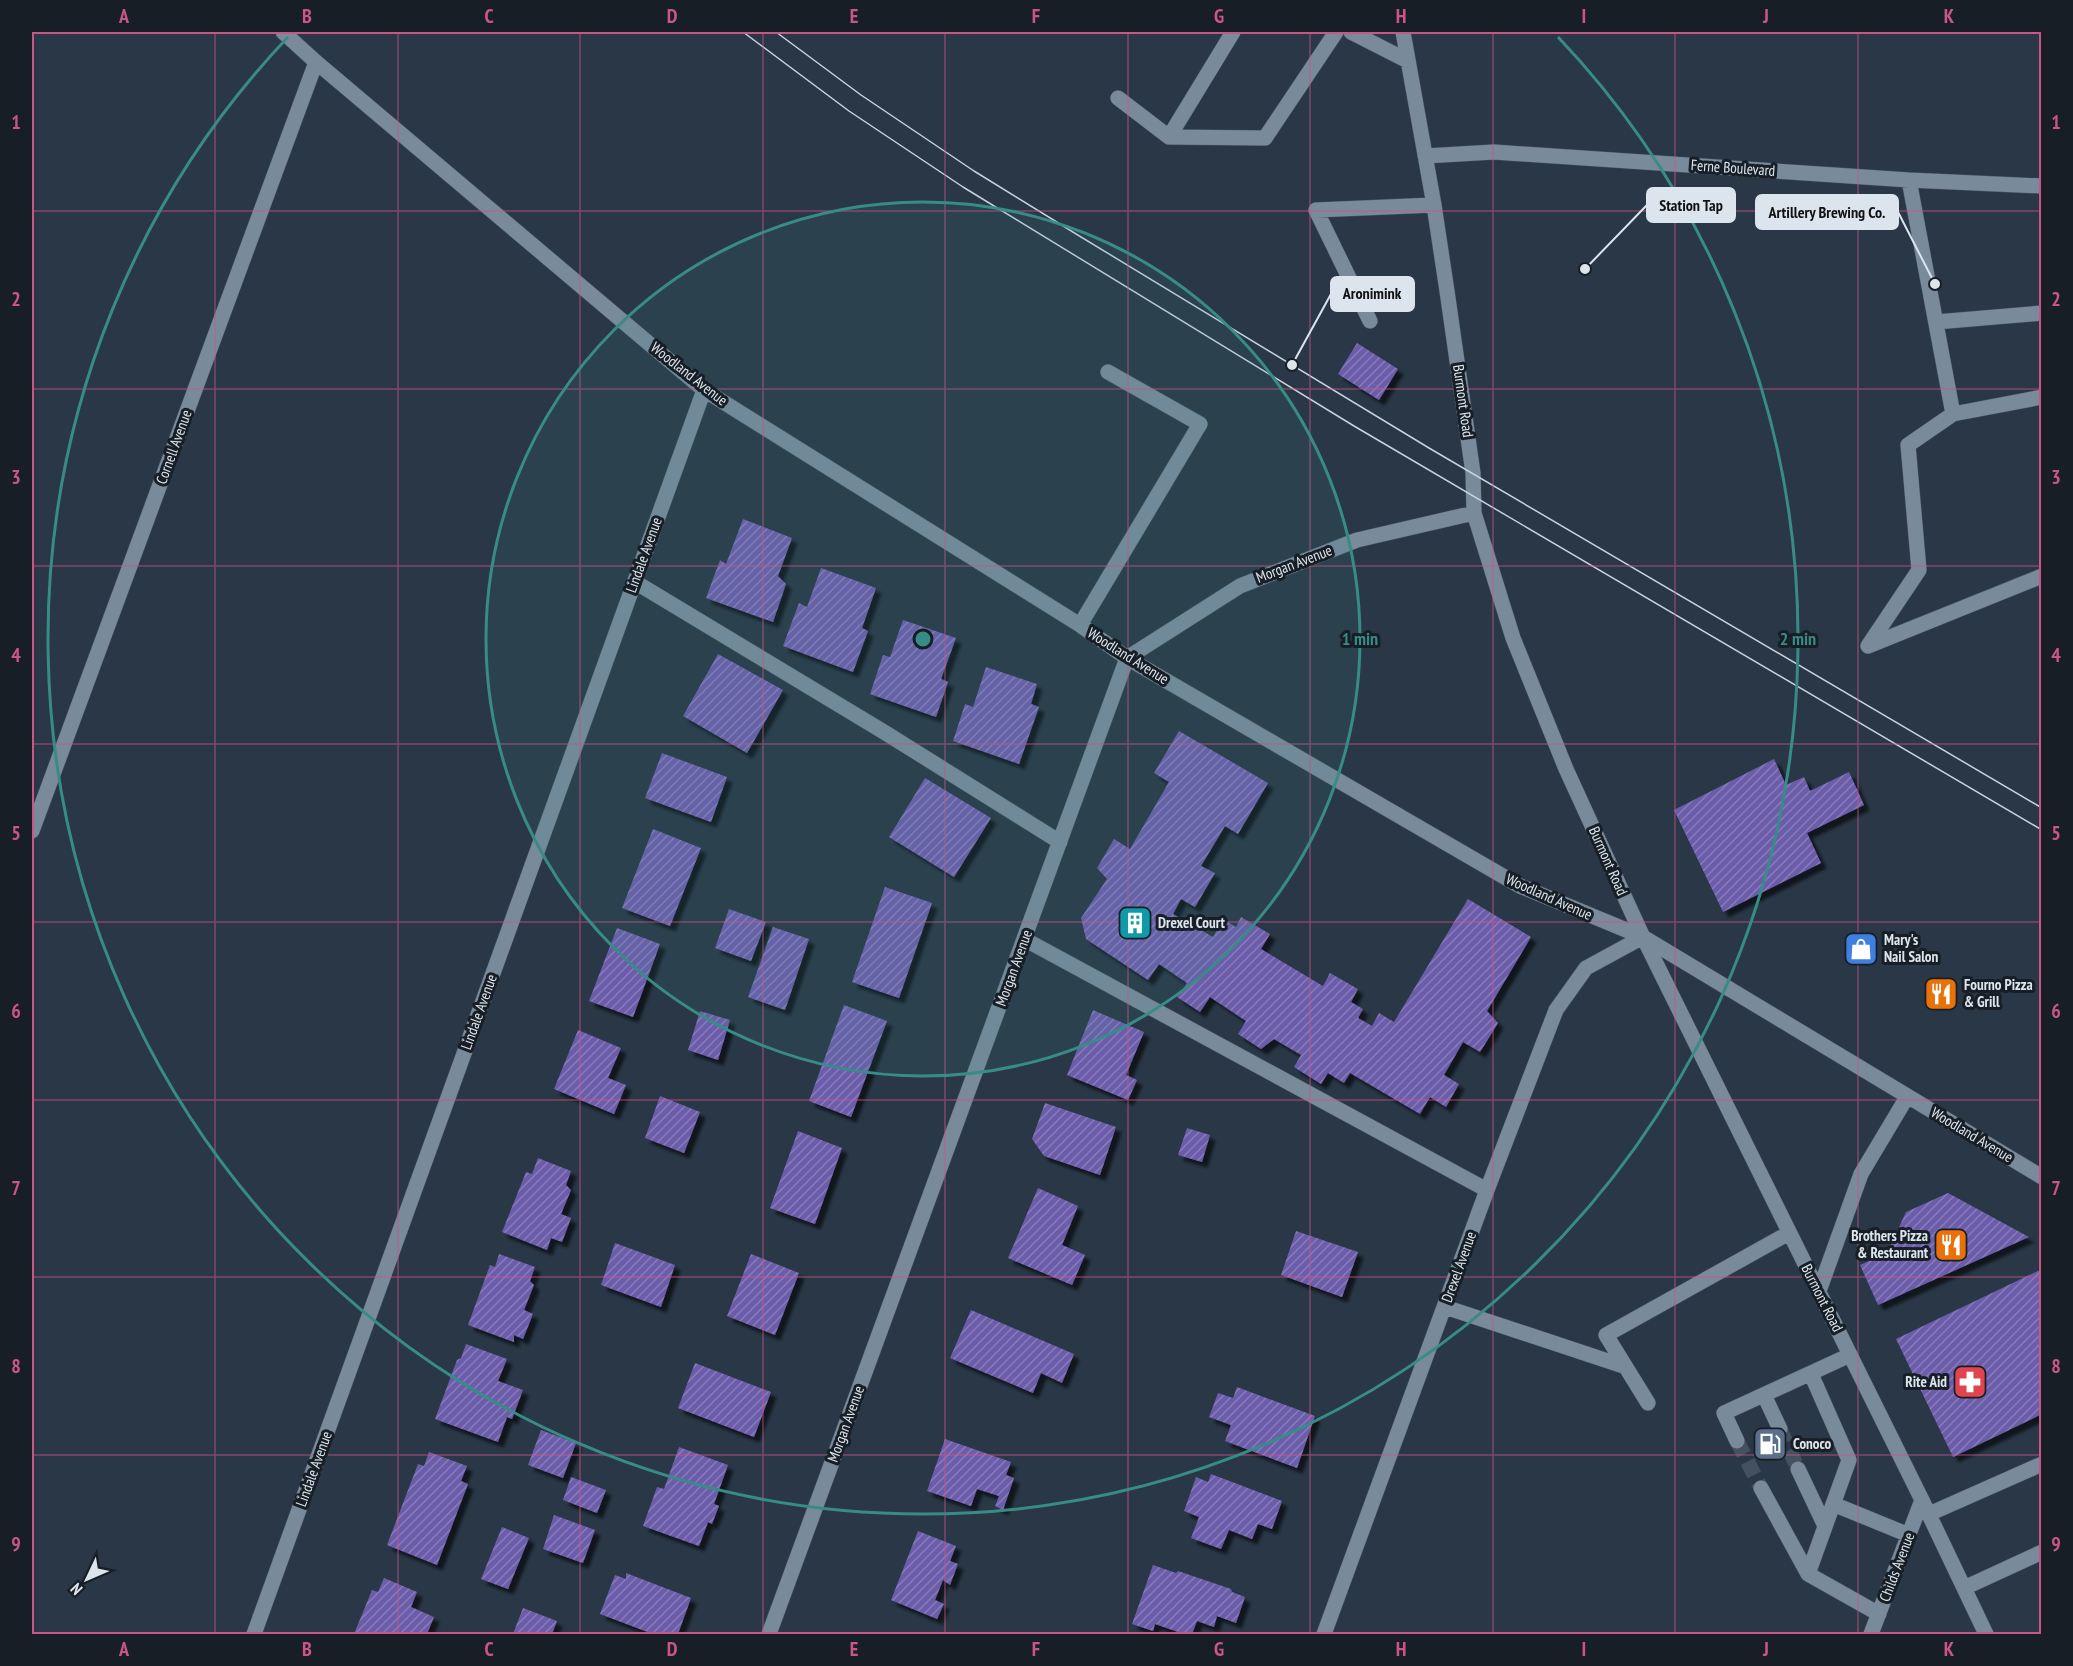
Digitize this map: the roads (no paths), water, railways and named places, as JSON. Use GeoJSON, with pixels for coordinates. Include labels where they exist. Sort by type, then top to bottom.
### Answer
{"type":"FeatureCollection","features":[{"type":"Feature","properties":{"kind":"street","name":"Woodland Avenue"},"geometry":{"type":"LineString","coordinates":[[284,32],[316,62],[704,390],[1080,625],[1127,658],[1520,886],[1643,937],[2042,1177]]}},
{"type":"Feature","properties":{"kind":"street"},"geometry":{"type":"LineString","coordinates":[[1169,136],[1233,32]]}},
{"type":"Feature","properties":{"kind":"street"},"geometry":{"type":"LineString","coordinates":[[1118,98],[1169,136],[1264,138],[1336,32]]}},
{"type":"Feature","properties":{"kind":"street"},"geometry":{"type":"LineString","coordinates":[[1351,32],[1408,60]]}},
{"type":"Feature","properties":{"kind":"street","name":"Burmont Road"},"geometry":{"type":"LineString","coordinates":[[1403,32],[1434,205],[1473,472],[1474,513],[1513,638],[1566,769],[1643,937],[1926,1507],[1986,1635]]}},
{"type":"Feature","properties":{"kind":"street","name":"Cornell Avenue"},"geometry":{"type":"LineString","coordinates":[[32,831],[316,62]]}},
{"type":"Feature","properties":{"kind":"street","name":"Ferne Boulevard"},"geometry":{"type":"LineString","coordinates":[[1425,156],[1494,152],[1909,180],[2042,186]]}},
{"type":"Feature","properties":{"kind":"street"},"geometry":{"type":"LineString","coordinates":[[1909,180],[1953,414]]}},
{"type":"Feature","properties":{"kind":"street"},"geometry":{"type":"LineString","coordinates":[[1370,321],[1316,210],[1434,205]]}},
{"type":"Feature","properties":{"kind":"street"},"geometry":{"type":"LineString","coordinates":[[1936,322],[2042,313]]}},
{"type":"Feature","properties":{"kind":"street"},"geometry":{"type":"LineString","coordinates":[[1080,625],[1200,424],[1108,372]]}},
{"type":"Feature","properties":{"kind":"street","name":"Lindale Avenue"},"geometry":{"type":"LineString","coordinates":[[254,1635],[704,390]]}},
{"type":"Feature","properties":{"kind":"street"},"geometry":{"type":"LineString","coordinates":[[2042,397],[1953,414],[1908,445],[1919,570],[1868,646],[2042,576]]}},
{"type":"Feature","properties":{"kind":"street","name":"Morgan Avenue"},"geometry":{"type":"LineString","coordinates":[[769,1635],[1127,658],[1240,585],[1357,540],[1474,513]]}},
{"type":"Feature","properties":{"kind":"street"},"geometry":{"type":"LineString","coordinates":[[635,582],[884,732],[1060,842]]}},
{"type":"Feature","properties":{"kind":"street","name":"Drexel Avenue"},"geometry":{"type":"LineString","coordinates":[[1324,1635],[1487,1190],[1556,1010],[1586,968],[1643,937]]}},
{"type":"Feature","properties":{"kind":"street"},"geometry":{"type":"LineString","coordinates":[[1024,939],[1487,1190]]}},
{"type":"Feature","properties":{"kind":"street"},"geometry":{"type":"LineString","coordinates":[[1819,1292],[1862,1174],[1907,1097]]}},
{"type":"Feature","properties":{"kind":"street"},"geometry":{"type":"LineString","coordinates":[[1648,1403],[1606,1335],[1790,1233]]}},
{"type":"Feature","properties":{"kind":"street"},"geometry":{"type":"LineString","coordinates":[[1445,1307],[1626,1367]]}},
{"type":"Feature","properties":{"kind":"street"},"geometry":{"type":"LineString","coordinates":[[1737,1441],[1724,1413],[1850,1355]]}},
{"type":"Feature","properties":{"kind":"street"},"geometry":{"type":"LineString","coordinates":[[1808,1574],[1849,1460],[1810,1374]]}},
{"type":"Feature","properties":{"kind":"street"},"geometry":{"type":"LineString","coordinates":[[1764,1395],[1779,1429]]}},
{"type":"Feature","properties":{"kind":"street"},"geometry":{"type":"LineString","coordinates":[[1926,1507],[2042,1464]]}},
{"type":"Feature","properties":{"kind":"street"},"geometry":{"type":"LineString","coordinates":[[1798,1469],[1825,1526]]}},
{"type":"Feature","properties":{"kind":"street"},"geometry":{"type":"LineString","coordinates":[[1761,1488],[1808,1574],[1879,1614]]}},
{"type":"Feature","properties":{"kind":"street"},"geometry":{"type":"LineString","coordinates":[[1833,1504],[1909,1535]]}},
{"type":"Feature","properties":{"kind":"street","name":"Childs Avenue"},"geometry":{"type":"LineString","coordinates":[[1871,1635],[1909,1535],[1926,1507]]}},
{"type":"Feature","properties":{"kind":"street"},"geometry":{"type":"LineString","coordinates":[[1964,1588],[2042,1552]]}},
{"type":"Feature","properties":{"kind":"tunnel"},"geometry":{"type":"LineString","coordinates":[[1780,1429],[1798,1469]]}},
{"type":"Feature","properties":{"kind":"tunnel"},"geometry":{"type":"LineString","coordinates":[[1737,1441],[1761,1488]]}},
{"type":"Feature","properties":{"kind":"tram line"},"geometry":{"type":"LineString","coordinates":[[743,32],[849,111],[963,187],[1354,426],[2042,830]]}},
{"type":"Feature","properties":{"kind":"tram line"},"geometry":{"type":"LineString","coordinates":[[776,32],[861,95],[974,171],[1081,237],[1429,448],[2042,808]]}},
{"type":"Feature","properties":{"kind":"place","name":"Station Tap"},"geometry":{"type":"Point","coordinates":[1585,269]}},
{"type":"Feature","properties":{"kind":"place","name":"Artillery Brewing Co."},"geometry":{"type":"Point","coordinates":[1935,284]}},
{"type":"Feature","properties":{"kind":"place","name":"Aronimink"},"geometry":{"type":"Point","coordinates":[1292,365]}},
{"type":"Feature","properties":{"kind":"place","name":"Drexel Court"},"geometry":{"type":"Point","coordinates":[1135,923]}},
{"type":"Feature","properties":{"kind":"place","name":"Mary's Nail Salon"},"geometry":{"type":"Point","coordinates":[1861,949]}},
{"type":"Feature","properties":{"kind":"place","name":"Fourno Pizza & Grill"},"geometry":{"type":"Point","coordinates":[1941,994]}},
{"type":"Feature","properties":{"kind":"place","name":"Brothers Pizza & Restaurant"},"geometry":{"type":"Point","coordinates":[1951,1245]}},
{"type":"Feature","properties":{"kind":"place","name":"Rite Aid"},"geometry":{"type":"Point","coordinates":[1970,1382]}},
{"type":"Feature","properties":{"kind":"place","name":"Conoco"},"geometry":{"type":"Point","coordinates":[1770,1444]}}]}
